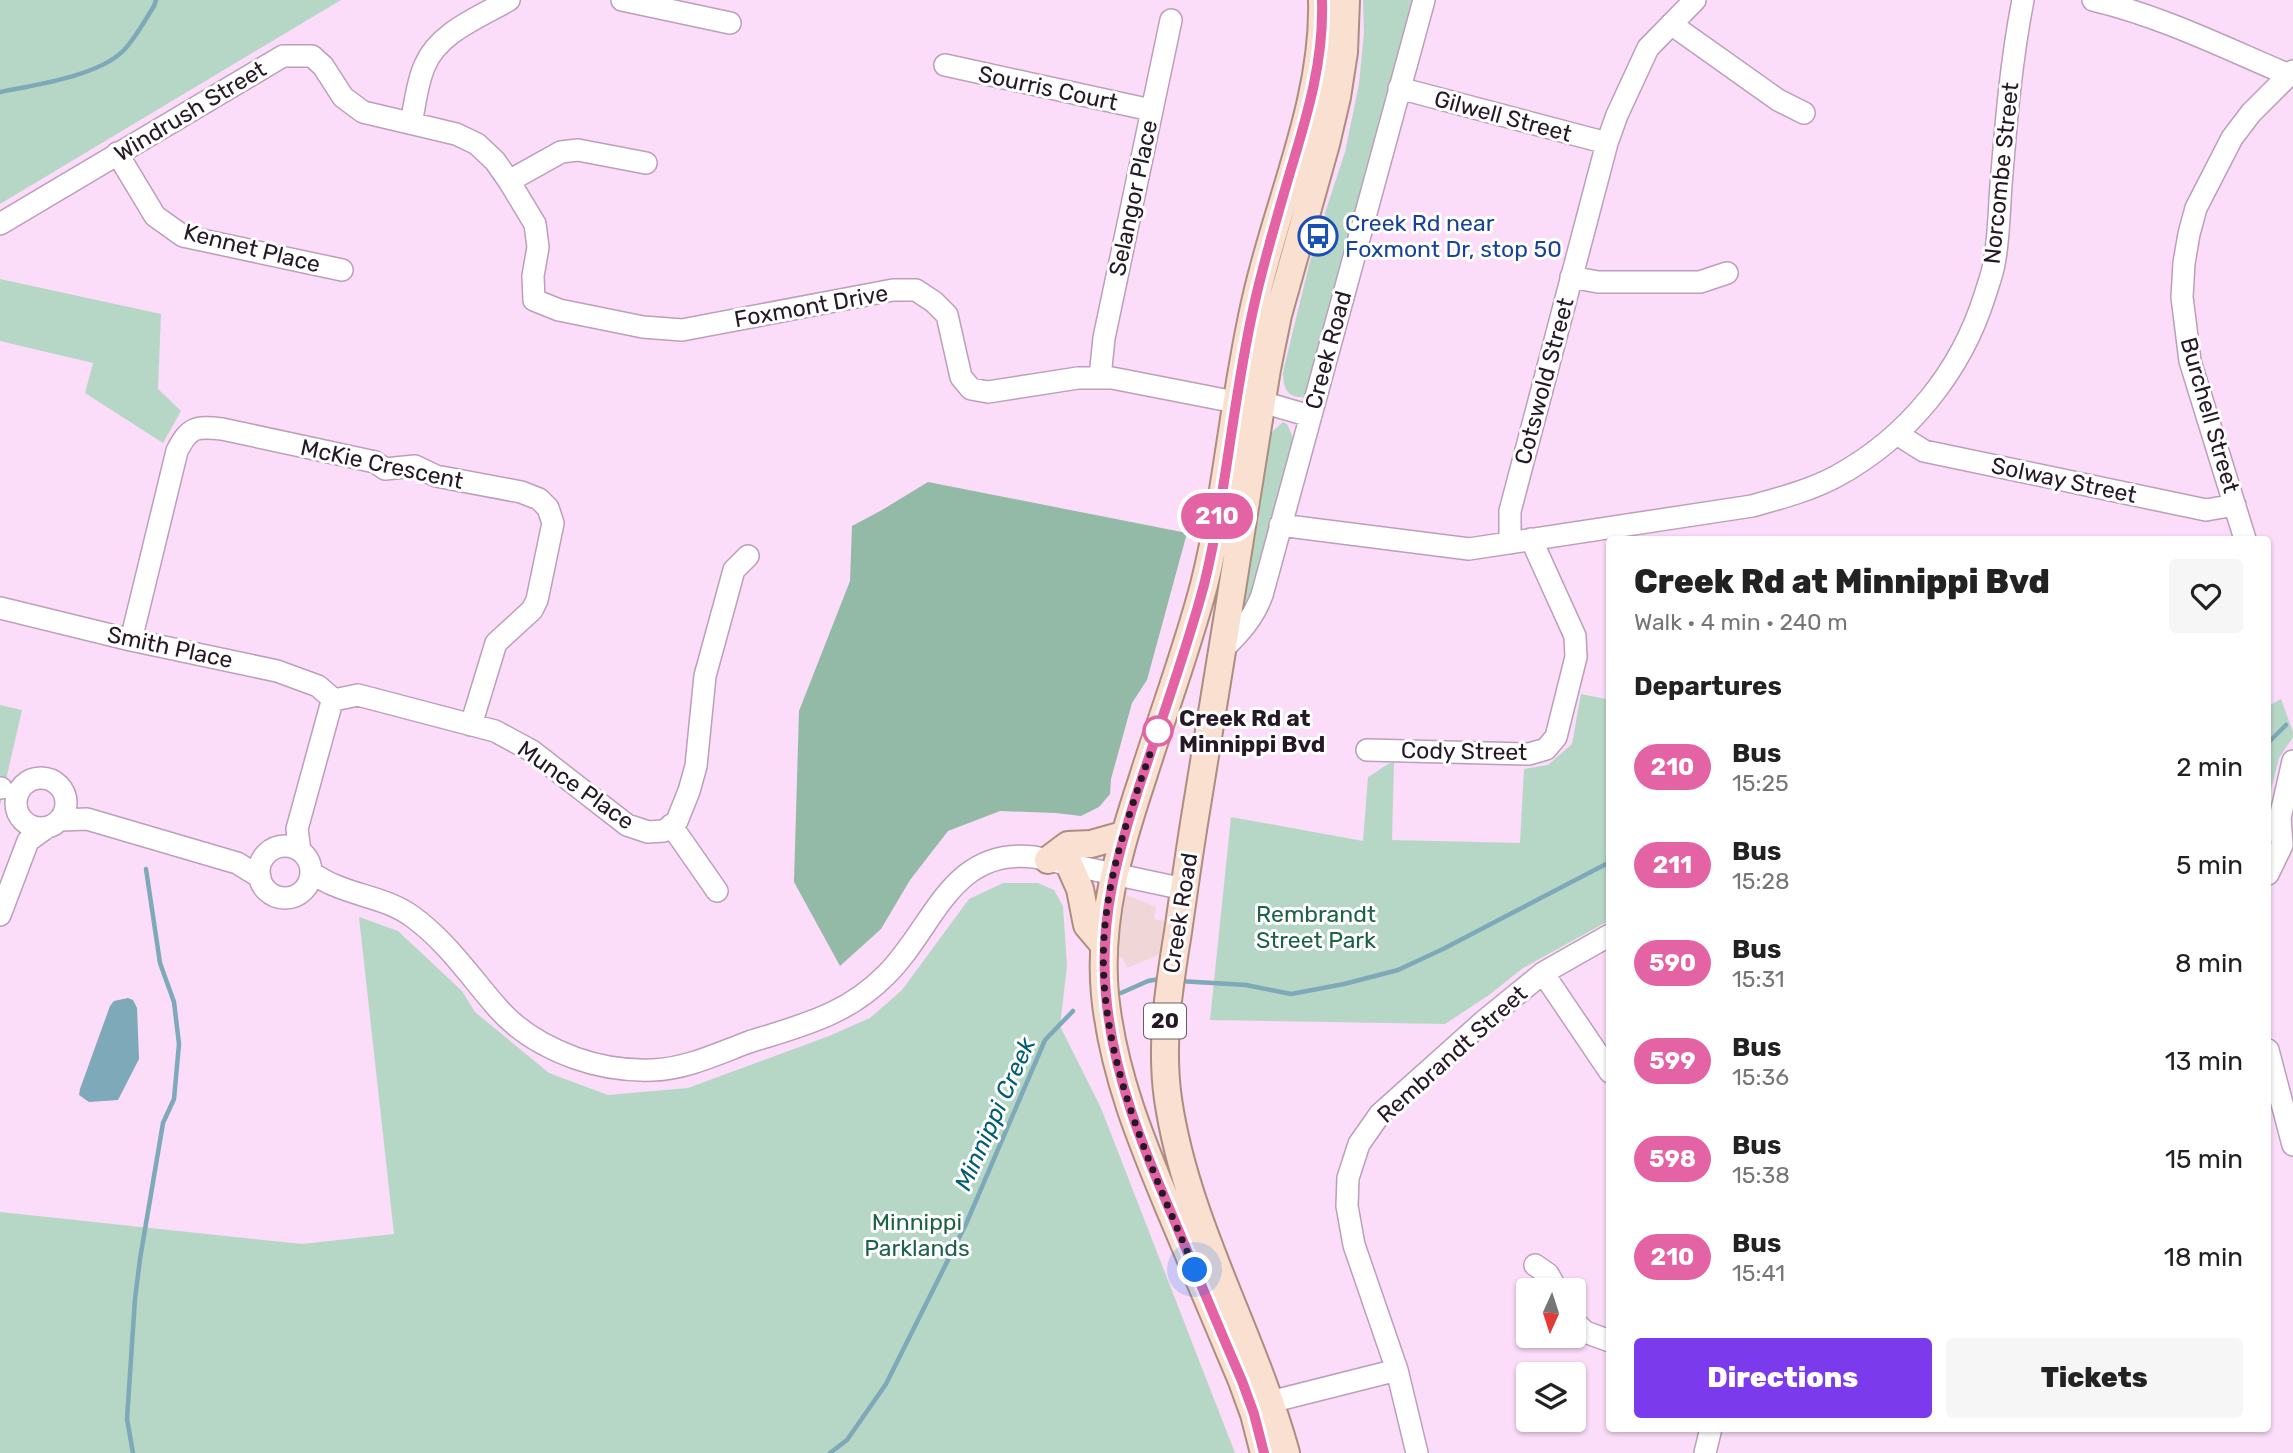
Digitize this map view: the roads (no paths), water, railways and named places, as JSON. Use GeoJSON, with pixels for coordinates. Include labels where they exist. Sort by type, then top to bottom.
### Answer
{"type":"FeatureCollection","features":[{"type":"Feature","properties":{"kind":"main road","name":"20"},"geometry":{"type":"LineString","coordinates":[[1264,1453],[1242,1381],[1136,1128],[1118,1069],[1110,1031],[1104,945],[1106,912],[1124,835],[1203,589],[1251,320],[1267,252],[1315,83],[1322,34],[1322,0]]}},
{"type":"Feature","properties":{"kind":"main road","name":"Creek Road"},"geometry":{"type":"LineString","coordinates":[[1286,1453],[1270,1402],[1178,1154],[1165,1070],[1165,1025],[1184,889],[1262,402],[1278,315],[1337,97],[1344,52],[1346,0]]}},
{"type":"Feature","properties":{"kind":"main road"},"geometry":{"type":"LineString","coordinates":[[1104,945],[1087,925],[1080,889],[1059,862],[1068,845],[1091,844],[1124,835]]}},
{"type":"Feature","properties":{"kind":"main road"},"geometry":{"type":"LineString","coordinates":[[1136,1128],[1153,1113],[1170,1111]]}},
{"type":"Feature","properties":{"kind":"street"},"geometry":{"type":"LineString","coordinates":[[411,123],[424,66],[435,48],[449,35],[509,0]]}},
{"type":"Feature","properties":{"kind":"street"},"geometry":{"type":"LineString","coordinates":[[622,0],[730,23]]}},
{"type":"Feature","properties":{"kind":"street","name":"Creek Road"},"geometry":{"type":"LineString","coordinates":[[1223,649],[1238,636],[1253,615],[1262,595],[1424,0]]}},
{"type":"Feature","properties":{"kind":"street","name":"Cotswold Street"},"geometry":{"type":"LineString","coordinates":[[1521,541],[1510,511],[1607,143],[1648,48],[1695,0]]}},
{"type":"Feature","properties":{"kind":"street","name":"Norcombe Street"},"geometry":{"type":"LineString","coordinates":[[1280,525],[1469,549],[1752,506],[1794,495],[1835,477],[1867,458],[1912,420],[1940,385],[1962,353],[1980,310],[1994,265],[2011,78],[2023,0]]}},
{"type":"Feature","properties":{"kind":"street"},"geometry":{"type":"LineString","coordinates":[[2093,0],[2127,8],[2291,73]]}},
{"type":"Feature","properties":{"kind":"street","name":"Selangor Place"},"geometry":{"type":"LineString","coordinates":[[1100,377],[1104,338],[1171,20]]}},
{"type":"Feature","properties":{"kind":"street"},"geometry":{"type":"LineString","coordinates":[[1671,24],[1778,100],[1804,113]]}},
{"type":"Feature","properties":{"kind":"street","name":"Windrush Street"},"geometry":{"type":"LineString","coordinates":[[0,224],[283,56],[312,56],[323,66],[343,97],[363,112],[411,123]]}},
{"type":"Feature","properties":{"kind":"street","name":"Sourris Court"},"geometry":{"type":"LineString","coordinates":[[945,65],[1152,110]]}},
{"type":"Feature","properties":{"kind":"street","name":"Burchell Street"},"geometry":{"type":"LineString","coordinates":[[2244,536],[2190,361],[2182,296],[2184,263],[2196,208],[2232,138],[2251,113],[2291,73]]}},
{"type":"Feature","properties":{"kind":"street","name":"Gilwell Street"},"geometry":{"type":"LineString","coordinates":[[1399,88],[1607,143]]}},
{"type":"Feature","properties":{"kind":"street","name":"Foxmont Drive"},"geometry":{"type":"LineString","coordinates":[[411,123],[456,134],[477,144],[495,161],[535,224],[538,247],[533,276],[534,300],[559,310],[643,327],[682,330],[892,290],[916,290],[947,315],[961,377],[971,389],[988,393],[1071,379],[1100,377],[1128,380],[1236,402],[1262,402],[1310,416]]}},
{"type":"Feature","properties":{"kind":"street"},"geometry":{"type":"LineString","coordinates":[[509,181],[561,152],[578,150],[646,163]]}},
{"type":"Feature","properties":{"kind":"street","name":"Kennet Place"},"geometry":{"type":"LineString","coordinates":[[117,153],[155,216],[183,236],[342,270]]}},
{"type":"Feature","properties":{"kind":"street"},"geometry":{"type":"LineString","coordinates":[[1572,277],[1598,282],[1700,282],[1727,273]]}},
{"type":"Feature","properties":{"kind":"street","name":"McKie Crescent"},"geometry":{"type":"LineString","coordinates":[[131,640],[177,452],[185,436],[193,429],[222,429],[375,462],[385,469],[415,466],[436,476],[521,492],[539,499],[548,508],[553,523],[541,588],[532,610],[496,643],[471,725]]}},
{"type":"Feature","properties":{"kind":"street","name":"Solway Street"},"geometry":{"type":"LineString","coordinates":[[1898,434],[1924,451],[2206,510],[2235,505]]}},
{"type":"Feature","properties":{"kind":"street","name":"Cody Street"},"geometry":{"type":"LineString","coordinates":[[1367,750],[1529,754],[1546,749],[1556,737],[1576,657],[1575,636],[1521,541]]}},
{"type":"Feature","properties":{"kind":"street"},"geometry":{"type":"LineString","coordinates":[[717,891],[671,825],[677,821],[682,810],[696,766],[705,676],[734,570],[748,556]]}},
{"type":"Feature","properties":{"kind":"street","name":"Smith Place"},"geometry":{"type":"LineString","coordinates":[[0,608],[131,640],[277,671],[318,686],[334,700]]}},
{"type":"Feature","properties":{"kind":"street","name":"Munce Place"},"geometry":{"type":"LineString","coordinates":[[334,700],[358,695],[495,731],[532,751],[627,825],[648,832],[664,831],[671,825]]}},
{"type":"Feature","properties":{"kind":"street"},"geometry":{"type":"LineString","coordinates":[[297,829],[266,862],[262,885],[275,896],[291,897],[308,881],[310,864],[300,851],[297,829],[334,700]]}},
{"type":"Feature","properties":{"kind":"street"},"geometry":{"type":"LineString","coordinates":[[2271,870],[2288,846],[2280,818],[2293,761]]}},
{"type":"Feature","properties":{"kind":"street"},"geometry":{"type":"LineString","coordinates":[[0,915],[26,831],[16,807],[16,799],[24,784],[40,778],[56,783],[87,819]]}},
{"type":"Feature","properties":{"kind":"street"},"geometry":{"type":"LineString","coordinates":[[54,824],[65,813],[65,796]]}},
{"type":"Feature","properties":{"kind":"street"},"geometry":{"type":"LineString","coordinates":[[26,831],[87,819],[237,863],[266,862],[292,848],[300,851]]}},
{"type":"Feature","properties":{"kind":"street"},"geometry":{"type":"LineString","coordinates":[[308,881],[335,886],[394,906],[411,916],[427,928],[471,974],[497,1007],[521,1029],[545,1045],[576,1058],[615,1069],[655,1070],[697,1061],[834,1013],[863,995],[902,957],[951,887],[961,877],[984,863],[1004,857],[1023,856],[1184,889]]}},
{"type":"Feature","properties":{"kind":"street","name":"Rembrandt Street"},"geometry":{"type":"LineString","coordinates":[[1417,1453],[1397,1370],[1354,1245],[1347,1206],[1348,1178],[1359,1144],[1380,1114],[1484,1021],[1543,973],[1606,937]]}},
{"type":"Feature","properties":{"kind":"street"},"geometry":{"type":"LineString","coordinates":[[1543,973],[1606,1066]]}},
{"type":"Feature","properties":{"kind":"street"},"geometry":{"type":"LineString","coordinates":[[2271,1061],[2293,1145]]}},
{"type":"Feature","properties":{"kind":"street"},"geometry":{"type":"LineString","coordinates":[[1535,1265],[1550,1278]]}},
{"type":"Feature","properties":{"kind":"street"},"geometry":{"type":"LineString","coordinates":[[1586,1332],[1606,1339]]}},
{"type":"Feature","properties":{"kind":"street"},"geometry":{"type":"LineString","coordinates":[[1270,1402],[1397,1370]]}},
{"type":"Feature","properties":{"kind":"street"},"geometry":{"type":"LineString","coordinates":[[1705,1453],[1710,1432]]}},
{"type":"Feature","properties":{"kind":"water"},"geometry":{"type":"Polygon","coordinates":[[[128,998],[133,1000],[137,1008],[139,1059],[118,1100],[89,1102],[79,1095],[80,1089],[110,1006],[114,1001],[128,998]]]}},
{"type":"Feature","properties":{"kind":"waterway"},"geometry":{"type":"LineString","coordinates":[[0,92],[48,83],[112,60],[132,41],[156,0]]}},
{"type":"Feature","properties":{"kind":"waterway","name":"Minnippi Creek"},"geometry":{"type":"LineString","coordinates":[[2271,740],[2286,725]]}},
{"type":"Feature","properties":{"kind":"waterway","name":"Minnippi Creek"},"geometry":{"type":"LineString","coordinates":[[1179,981],[1246,985],[1291,994],[1398,970],[1606,864]]}},
{"type":"Feature","properties":{"kind":"waterway"},"geometry":{"type":"LineString","coordinates":[[133,1453],[127,1419],[135,1299],[163,1123],[174,1099],[179,1044],[174,1002],[160,963],[146,869]]}},
{"type":"Feature","properties":{"kind":"waterway","name":"Minnippi Creek"},"geometry":{"type":"LineString","coordinates":[[1121,993],[1159,979]]}},
{"type":"Feature","properties":{"kind":"waterway","name":"Minnippi Creek"},"geometry":{"type":"LineString","coordinates":[[830,1453],[847,1440],[886,1384],[966,1224],[1045,1040],[1073,1011]]}},
{"type":"Feature","properties":{"kind":"place","name":"Creek Rd near Foxmont Dr, stop 50"},"geometry":{"type":"Point","coordinates":[1318,236]}},
{"type":"Feature","properties":{"kind":"place","name":"Creek Rd at Minnippi Bvd"},"geometry":{"type":"Point","coordinates":[1158,731]}},
{"type":"Feature","properties":{"kind":"park label","name":"Rembrandt Street Park"},"geometry":{"type":"Point","coordinates":[1316,927]}},
{"type":"Feature","properties":{"kind":"park label","name":"Minnippi Parklands"},"geometry":{"type":"Point","coordinates":[917,1235]}}]}
